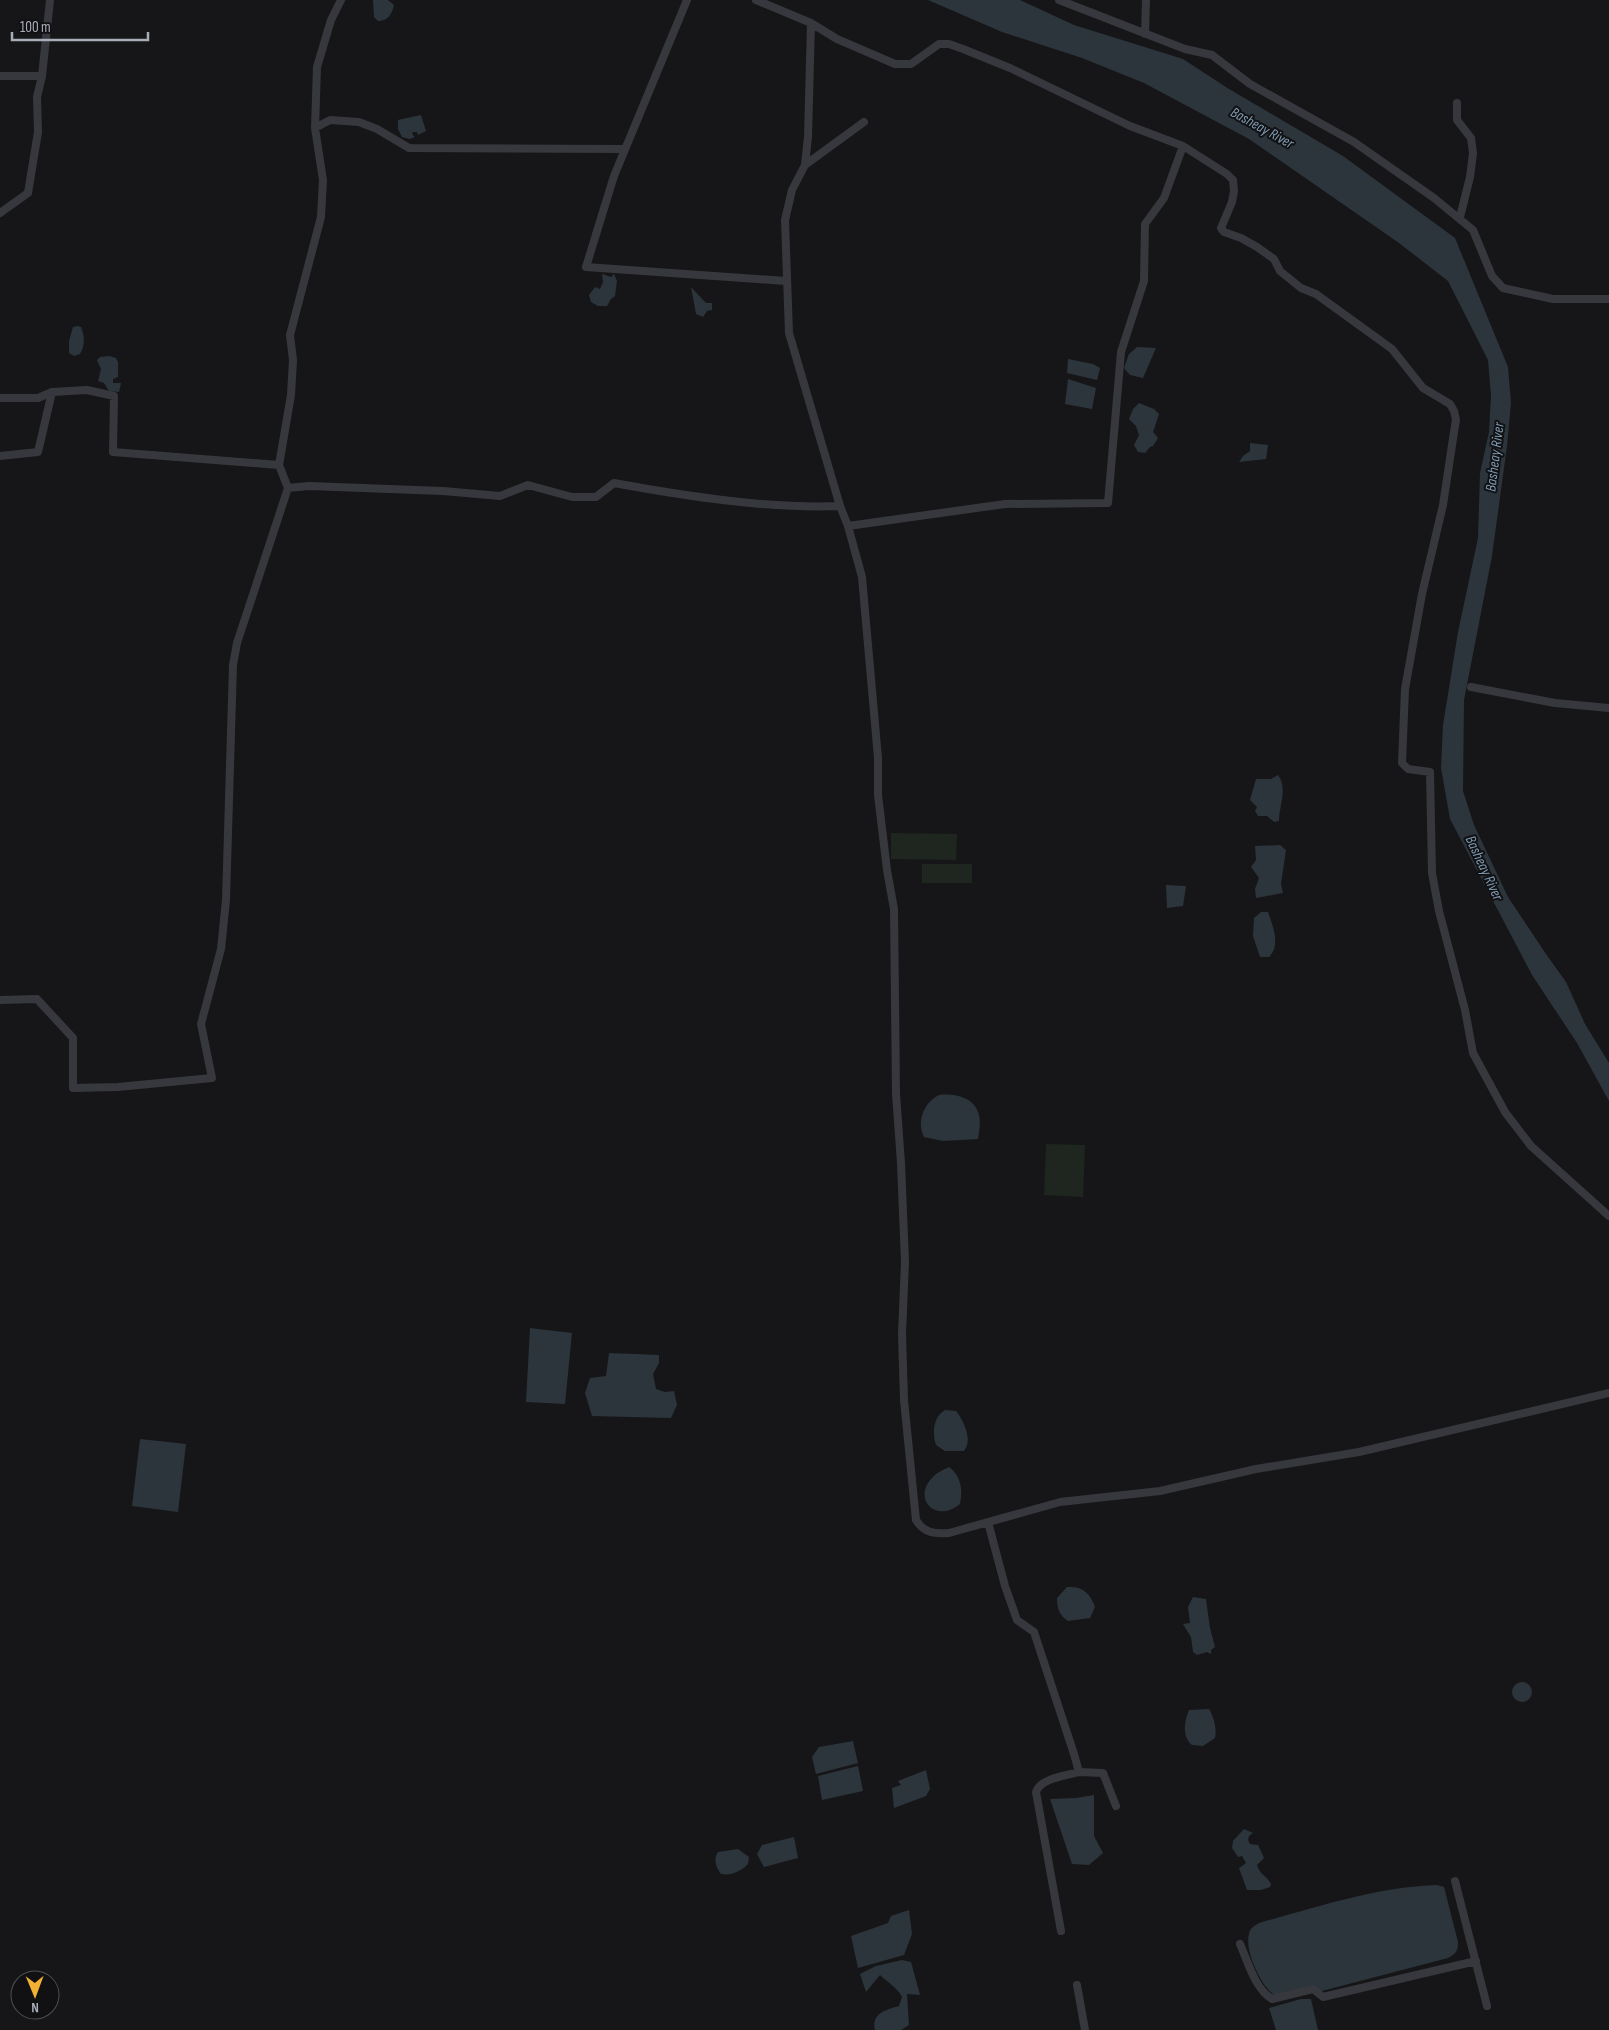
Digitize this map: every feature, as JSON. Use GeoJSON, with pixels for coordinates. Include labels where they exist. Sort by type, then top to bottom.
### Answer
{"type":"FeatureCollection","features":[{"type":"Feature","properties":{"kind":"street"},"geometry":{"type":"LineString","coordinates":[[0,213],[28,193],[38,132],[36,96],[42,76],[50,0]]}},
{"type":"Feature","properties":{"kind":"street"},"geometry":{"type":"LineString","coordinates":[[0,1000],[37,999],[73,1038],[73,1088],[118,1087],[212,1078],[201,1024],[220,949],[226,900],[233,665],[237,643],[288,488],[279,465],[291,395],[293,360],[290,335],[321,217],[323,180],[315,128],[317,66],[331,20],[341,0]]}},
{"type":"Feature","properties":{"kind":"street"},"geometry":{"type":"LineString","coordinates":[[687,0],[614,176],[586,267],[786,281]]}},
{"type":"Feature","properties":{"kind":"street"},"geometry":{"type":"LineString","coordinates":[[756,0],[811,23],[837,39],[894,64],[911,64],[939,44],[949,44],[1010,68],[1130,126],[1183,146],[1227,174],[1233,180],[1232,202],[1221,228],[1224,232],[1241,238],[1257,247],[1274,259],[1280,271],[1301,288],[1316,294],[1374,334],[1392,349],[1423,388],[1450,404],[1454,410],[1456,420],[1443,505],[1422,594],[1405,689],[1402,763],[1408,769],[1430,772],[1432,873],[1439,911],[1465,1010],[1473,1053],[1505,1112],[1531,1146],[1609,1216]]}},
{"type":"Feature","properties":{"kind":"street"},"geometry":{"type":"LineString","coordinates":[[1059,0],[1185,49],[1212,55],[1250,84],[1354,142],[1460,217],[1473,230],[1492,276],[1503,288],[1553,299],[1609,299]]}},
{"type":"Feature","properties":{"kind":"street"},"geometry":{"type":"LineString","coordinates":[[1145,34],[1146,0]]}},
{"type":"Feature","properties":{"kind":"street"},"geometry":{"type":"LineString","coordinates":[[806,165],[811,23]]}},
{"type":"Feature","properties":{"kind":"street"},"geometry":{"type":"LineString","coordinates":[[0,76],[42,76]]}},
{"type":"Feature","properties":{"kind":"street"},"geometry":{"type":"LineString","coordinates":[[1457,103],[1457,120],[1471,138],[1473,153],[1470,177],[1460,217]]}},
{"type":"Feature","properties":{"kind":"street"},"geometry":{"type":"LineString","coordinates":[[315,128],[330,120],[359,122],[377,129],[409,148],[625,149]]}},
{"type":"Feature","properties":{"kind":"street"},"geometry":{"type":"LineString","coordinates":[[864,122],[806,165],[792,190],[785,220],[786,281],[789,332],[862,577],[875,719],[879,803],[894,909],[896,1094],[905,1262],[902,1334],[904,1400],[916,1520],[922,1529],[934,1534],[949,1533],[1060,1502],[1160,1491],[1256,1469],[1359,1452],[1609,1393]]}},
{"type":"Feature","properties":{"kind":"street"},"geometry":{"type":"LineString","coordinates":[[848,526],[1005,504],[1108,503],[1121,352],[1144,281],[1145,224],[1164,198],[1183,146]]}},
{"type":"Feature","properties":{"kind":"street"},"geometry":{"type":"LineString","coordinates":[[0,398],[38,398],[52,392],[87,390],[114,396],[113,452],[279,465]]}},
{"type":"Feature","properties":{"kind":"street"},"geometry":{"type":"LineString","coordinates":[[0,456],[38,452],[52,392]]}},
{"type":"Feature","properties":{"kind":"street"},"geometry":{"type":"LineString","coordinates":[[288,488],[309,486],[443,491],[500,496],[528,485],[572,497],[596,497],[614,483],[653,490],[794,506],[840,506]]}},
{"type":"Feature","properties":{"kind":"street"},"geometry":{"type":"LineString","coordinates":[[1471,687],[1555,703],[1609,708]]}},
{"type":"Feature","properties":{"kind":"street"},"geometry":{"type":"LineString","coordinates":[[988,1522],[1017,1620],[1034,1632],[1074,1754],[1078,1772]]}},
{"type":"Feature","properties":{"kind":"street"},"geometry":{"type":"LineString","coordinates":[[1061,1932],[1036,1792],[1038,1787],[1046,1782],[1078,1772],[1103,1773],[1116,1806]]}},
{"type":"Feature","properties":{"kind":"street"},"geometry":{"type":"LineString","coordinates":[[1455,1881],[1487,2006]]}},
{"type":"Feature","properties":{"kind":"street"},"geometry":{"type":"LineString","coordinates":[[1240,1944],[1258,1984],[1267,1996],[1272,1999],[1313,1989],[1323,1997],[1476,1961]]}},
{"type":"Feature","properties":{"kind":"street"},"geometry":{"type":"LineString","coordinates":[[1077,1985],[1085,2030]]}},
{"type":"Feature","properties":{"kind":"shaded area"},"geometry":{"type":"Polygon","coordinates":[[[891,833],[957,834],[956,860],[891,859],[891,833]]]}},
{"type":"Feature","properties":{"kind":"shaded area"},"geometry":{"type":"Polygon","coordinates":[[[922,864],[972,864],[972,883],[922,883],[922,864]]]}},
{"type":"Feature","properties":{"kind":"shaded area"},"geometry":{"type":"Polygon","coordinates":[[[1046,1144],[1085,1145],[1083,1197],[1044,1195],[1046,1144]]]}},
{"type":"Feature","properties":{"kind":"water"},"geometry":{"type":"Polygon","coordinates":[[[373,0],[388,0],[394,5],[391,14],[387,18],[378,21],[374,17],[373,0]]]}},
{"type":"Feature","properties":{"kind":"water","name":"Basheay River"},"geometry":{"type":"Polygon","coordinates":[[[928,0],[1020,0],[1074,25],[1183,59],[1229,89],[1343,156],[1455,238],[1508,367],[1511,403],[1492,556],[1464,700],[1463,791],[1474,825],[1508,897],[1566,982],[1585,1024],[1609,1063],[1609,1101],[1577,1043],[1532,975],[1450,819],[1441,768],[1443,725],[1458,632],[1478,538],[1480,473],[1489,432],[1491,395],[1488,360],[1448,281],[1399,243],[1249,139],[1144,83],[1082,58],[1002,32],[928,0]]]}},
{"type":"Feature","properties":{"kind":"water"},"geometry":{"type":"Polygon","coordinates":[[[421,115],[426,131],[418,135],[417,132],[413,132],[412,134],[415,137],[410,139],[402,137],[398,129],[398,120],[421,115]]]}},
{"type":"Feature","properties":{"kind":"water"},"geometry":{"type":"Polygon","coordinates":[[[602,274],[611,277],[614,274],[617,281],[615,296],[607,306],[598,306],[591,302],[589,295],[595,287],[600,289],[603,282],[602,274]]]}},
{"type":"Feature","properties":{"kind":"water"},"geometry":{"type":"Polygon","coordinates":[[[691,287],[706,303],[712,303],[712,310],[707,311],[703,317],[696,314],[691,287]]]}},
{"type":"Feature","properties":{"kind":"water"},"geometry":{"type":"Polygon","coordinates":[[[73,327],[81,327],[84,344],[80,354],[74,356],[69,353],[69,341],[73,327]]]}},
{"type":"Feature","properties":{"kind":"water"},"geometry":{"type":"Polygon","coordinates":[[[1137,347],[1156,348],[1143,378],[1130,375],[1124,368],[1129,354],[1137,347]]]}},
{"type":"Feature","properties":{"kind":"water"},"geometry":{"type":"Polygon","coordinates":[[[109,356],[116,358],[118,362],[118,377],[113,379],[113,383],[121,383],[119,392],[109,391],[104,383],[98,381],[101,369],[97,360],[100,357],[109,356]]]}},
{"type":"Feature","properties":{"kind":"water"},"geometry":{"type":"Polygon","coordinates":[[[1068,359],[1093,364],[1100,368],[1097,380],[1067,373],[1068,359]]]}},
{"type":"Feature","properties":{"kind":"water"},"geometry":{"type":"Polygon","coordinates":[[[1068,379],[1096,388],[1092,409],[1065,404],[1068,379]]]}},
{"type":"Feature","properties":{"kind":"water"},"geometry":{"type":"Polygon","coordinates":[[[1139,403],[1154,409],[1159,414],[1153,432],[1158,438],[1145,453],[1138,452],[1134,445],[1139,435],[1136,426],[1129,419],[1133,409],[1139,403]]]}},
{"type":"Feature","properties":{"kind":"water"},"geometry":{"type":"Polygon","coordinates":[[[1250,443],[1268,445],[1266,459],[1239,462],[1250,451],[1250,443]]]}},
{"type":"Feature","properties":{"kind":"water"},"geometry":{"type":"Polygon","coordinates":[[[1278,775],[1283,791],[1279,821],[1274,822],[1267,816],[1258,816],[1255,811],[1257,807],[1250,800],[1256,779],[1271,779],[1278,775]]]}},
{"type":"Feature","properties":{"kind":"water"},"geometry":{"type":"Polygon","coordinates":[[[1280,845],[1286,850],[1281,884],[1283,893],[1256,898],[1255,889],[1259,878],[1251,867],[1256,860],[1255,846],[1280,845]]]}},
{"type":"Feature","properties":{"kind":"water"},"geometry":{"type":"Polygon","coordinates":[[[1166,885],[1186,886],[1183,906],[1167,908],[1166,885]]]}},
{"type":"Feature","properties":{"kind":"water"},"geometry":{"type":"Polygon","coordinates":[[[1261,912],[1268,912],[1275,936],[1275,947],[1269,957],[1260,957],[1253,936],[1254,918],[1261,912]]]}},
{"type":"Feature","properties":{"kind":"water"},"geometry":{"type":"Polygon","coordinates":[[[939,1095],[957,1096],[969,1100],[973,1104],[980,1118],[978,1139],[943,1141],[924,1137],[921,1125],[923,1113],[929,1102],[939,1095]]]}},
{"type":"Feature","properties":{"kind":"water"},"geometry":{"type":"Polygon","coordinates":[[[530,1328],[572,1333],[565,1404],[526,1402],[530,1328]]]}},
{"type":"Feature","properties":{"kind":"water"},"geometry":{"type":"Polygon","coordinates":[[[609,1353],[659,1355],[659,1363],[653,1374],[656,1389],[665,1392],[674,1391],[677,1405],[671,1418],[592,1416],[585,1393],[590,1378],[606,1376],[609,1353]]]}},
{"type":"Feature","properties":{"kind":"water"},"geometry":{"type":"Polygon","coordinates":[[[945,1410],[956,1411],[962,1420],[968,1436],[967,1447],[964,1451],[945,1451],[936,1445],[934,1426],[938,1417],[945,1410]]]}},
{"type":"Feature","properties":{"kind":"water"},"geometry":{"type":"Polygon","coordinates":[[[140,1439],[186,1444],[178,1512],[132,1506],[140,1439]]]}},
{"type":"Feature","properties":{"kind":"water"},"geometry":{"type":"Polygon","coordinates":[[[949,1467],[959,1479],[960,1504],[943,1511],[935,1510],[926,1501],[926,1486],[932,1478],[949,1467]]]}},
{"type":"Feature","properties":{"kind":"water"},"geometry":{"type":"Polygon","coordinates":[[[1067,1587],[1082,1589],[1091,1598],[1095,1607],[1090,1618],[1068,1621],[1061,1614],[1057,1598],[1067,1587]]]}},
{"type":"Feature","properties":{"kind":"water"},"geometry":{"type":"Polygon","coordinates":[[[1193,1597],[1206,1599],[1215,1647],[1211,1650],[1211,1654],[1207,1652],[1197,1655],[1193,1652],[1191,1637],[1183,1624],[1190,1623],[1188,1607],[1193,1597]]]}},
{"type":"Feature","properties":{"kind":"water"},"geometry":{"type":"Polygon","coordinates":[[[1522,1682],[1529,1685],[1532,1692],[1529,1699],[1522,1702],[1515,1699],[1512,1692],[1515,1685],[1522,1682]]]}},
{"type":"Feature","properties":{"kind":"water"},"geometry":{"type":"Polygon","coordinates":[[[1209,1709],[1215,1723],[1215,1738],[1203,1746],[1192,1745],[1185,1733],[1189,1710],[1209,1709]]]}},
{"type":"Feature","properties":{"kind":"water"},"geometry":{"type":"Polygon","coordinates":[[[853,1741],[858,1763],[816,1774],[812,1757],[819,1747],[853,1741]]]}},
{"type":"Feature","properties":{"kind":"water"},"geometry":{"type":"Polygon","coordinates":[[[858,1766],[863,1791],[822,1800],[818,1776],[858,1766]]]}},
{"type":"Feature","properties":{"kind":"water"},"geometry":{"type":"Polygon","coordinates":[[[926,1770],[930,1789],[926,1796],[894,1808],[892,1788],[901,1785],[898,1781],[926,1770]]]}},
{"type":"Feature","properties":{"kind":"water"},"geometry":{"type":"Polygon","coordinates":[[[1094,1795],[1094,1836],[1103,1853],[1089,1865],[1072,1864],[1050,1799],[1094,1795]]]}},
{"type":"Feature","properties":{"kind":"water"},"geometry":{"type":"Polygon","coordinates":[[[1244,1829],[1253,1833],[1249,1836],[1248,1840],[1250,1844],[1258,1845],[1264,1858],[1257,1865],[1271,1884],[1270,1887],[1261,1890],[1247,1890],[1239,1868],[1246,1863],[1242,1856],[1238,1857],[1232,1848],[1233,1841],[1244,1829]]]}},
{"type":"Feature","properties":{"kind":"water"},"geometry":{"type":"Polygon","coordinates":[[[794,1837],[798,1858],[764,1867],[757,1854],[762,1845],[794,1837]]]}},
{"type":"Feature","properties":{"kind":"water"},"geometry":{"type":"Polygon","coordinates":[[[738,1849],[749,1857],[748,1864],[736,1872],[721,1874],[716,1863],[718,1852],[738,1849]]]}},
{"type":"Feature","properties":{"kind":"water"},"geometry":{"type":"Polygon","coordinates":[[[1437,1885],[1444,1887],[1458,1942],[1456,1952],[1448,1958],[1322,1991],[1276,1996],[1265,1986],[1255,1968],[1248,1941],[1250,1930],[1259,1923],[1325,1904],[1370,1894],[1437,1885]]]}},
{"type":"Feature","properties":{"kind":"water"},"geometry":{"type":"Polygon","coordinates":[[[909,1910],[912,1934],[904,1955],[858,1968],[851,1936],[888,1923],[891,1916],[909,1910]]]}},
{"type":"Feature","properties":{"kind":"water"},"geometry":{"type":"Polygon","coordinates":[[[902,1960],[911,1962],[920,1995],[907,1994],[909,2025],[901,2030],[875,2030],[874,2025],[877,2016],[884,2011],[899,2006],[902,1997],[880,1975],[866,1992],[860,1974],[876,1966],[902,1960]]]}},
{"type":"Feature","properties":{"kind":"water"},"geometry":{"type":"Polygon","coordinates":[[[1301,1999],[1311,1999],[1318,2030],[1276,2030],[1269,2008],[1301,1999]]]}}]}
